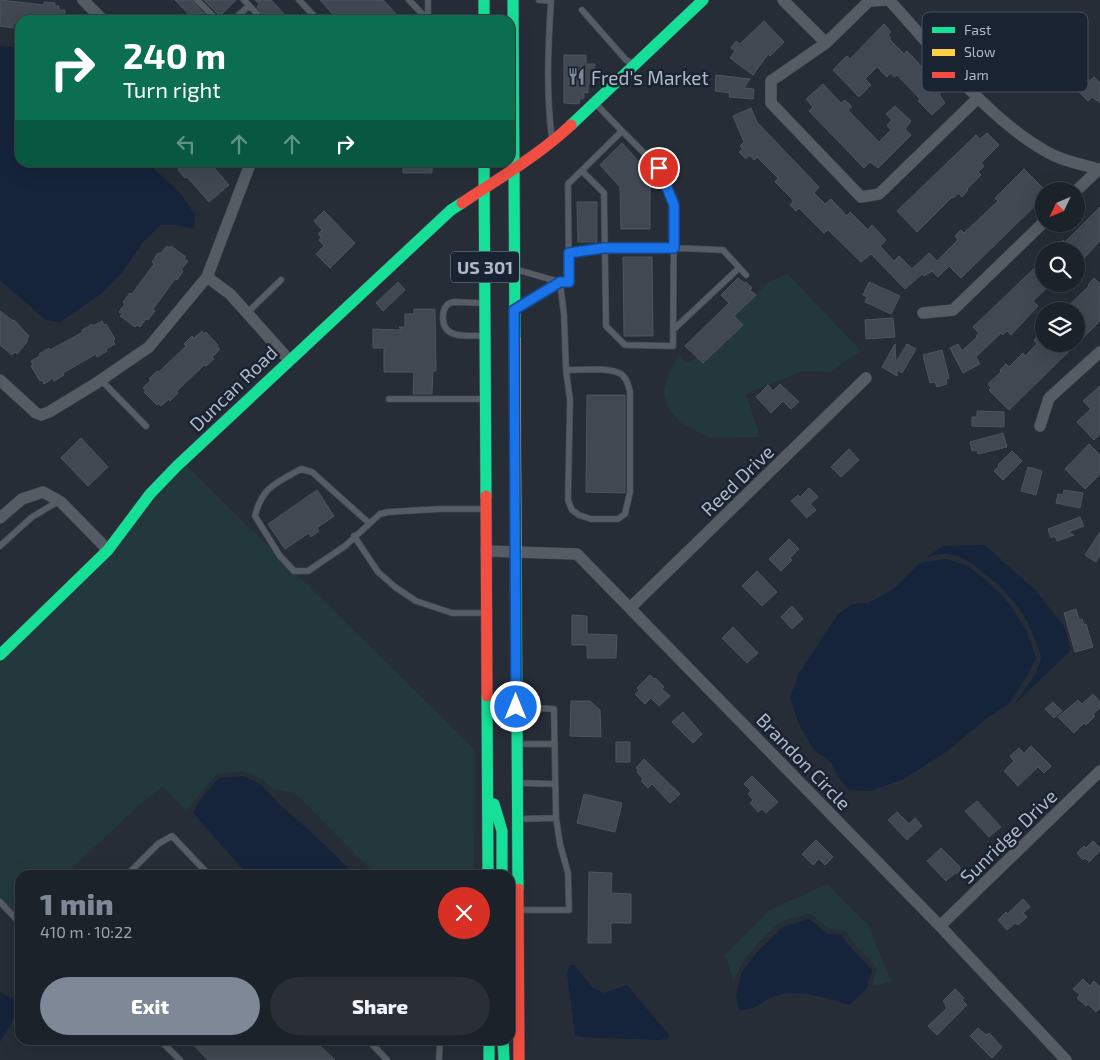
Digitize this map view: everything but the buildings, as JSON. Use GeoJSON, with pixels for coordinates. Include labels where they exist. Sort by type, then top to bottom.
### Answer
{"type":"FeatureCollection","features":[{"type":"Feature","properties":{"kind":"main road"},"geometry":{"type":"LineString","coordinates":[[484,0],[484,15]]}},
{"type":"Feature","properties":{"kind":"main road","name":"US 301"},"geometry":{"type":"LineString","coordinates":[[513,0],[513,15]]}},
{"type":"Feature","properties":{"kind":"main road","name":"Duncan Road"},"geometry":{"type":"LineString","coordinates":[[0,655],[108,550],[158,486],[288,360],[437,222],[458,205],[513,171],[552,143],[635,65],[698,2]]}},
{"type":"Feature","properties":{"kind":"main road","name":"US 301"},"geometry":{"type":"LineString","coordinates":[[484,167],[488,870]]}},
{"type":"Feature","properties":{"kind":"main road","name":"US 301"},"geometry":{"type":"LineString","coordinates":[[513,167],[518,1060]]}},
{"type":"Feature","properties":{"kind":"main road"},"geometry":{"type":"LineString","coordinates":[[488,782],[502,831],[502,870]]}},
{"type":"Feature","properties":{"kind":"main road"},"geometry":{"type":"LineString","coordinates":[[489,1045],[489,1060]]}},
{"type":"Feature","properties":{"kind":"main road"},"geometry":{"type":"LineString","coordinates":[[504,1045],[504,1060]]}},
{"type":"Feature","properties":{"kind":"street"},"geometry":{"type":"LineString","coordinates":[[83,0],[98,15]]}},
{"type":"Feature","properties":{"kind":"street"},"geometry":{"type":"LineString","coordinates":[[783,0],[826,42]]}},
{"type":"Feature","properties":{"kind":"street"},"geometry":{"type":"LineString","coordinates":[[922,37],[888,0],[869,1],[826,42],[771,81],[771,103],[861,197],[879,194],[978,98]]}},
{"type":"Feature","properties":{"kind":"street"},"geometry":{"type":"LineString","coordinates":[[972,92],[1026,140],[1051,155],[1100,170]]}},
{"type":"Feature","properties":{"kind":"street"},"geometry":{"type":"LineString","coordinates":[[0,380],[36,413],[41,415],[101,380],[148,347],[207,277],[249,167]]}},
{"type":"Feature","properties":{"kind":"street"},"geometry":{"type":"LineString","coordinates":[[1085,183],[1100,170]]}},
{"type":"Feature","properties":{"kind":"street"},"geometry":{"type":"LineString","coordinates":[[923,313],[952,310],[1035,231]]}},
{"type":"Feature","properties":{"kind":"street"},"geometry":{"type":"LineString","coordinates":[[207,277],[230,294],[288,360]]}},
{"type":"Feature","properties":{"kind":"street"},"geometry":{"type":"LineString","coordinates":[[1040,426],[1049,398],[1100,352]]}},
{"type":"Feature","properties":{"kind":"street","name":"Reed Drive"},"geometry":{"type":"LineString","coordinates":[[631,607],[866,378]]}},
{"type":"Feature","properties":{"kind":"street"},"geometry":{"type":"LineString","coordinates":[[0,518],[22,500],[43,492],[59,501],[108,550]]}},
{"type":"Feature","properties":{"kind":"street","name":"Brandon Circle"},"geometry":{"type":"LineString","coordinates":[[486,551],[577,554],[631,607],[940,926],[1066,1060]]}},
{"type":"Feature","properties":{"kind":"street","name":"Sunridge Drive"},"geometry":{"type":"LineString","coordinates":[[940,926],[1100,770]]}},
{"type":"Feature","properties":{"kind":"lane"},"geometry":{"type":"LineString","coordinates":[[197,0],[212,15]]}},
{"type":"Feature","properties":{"kind":"lane"},"geometry":{"type":"LineString","coordinates":[[244,0],[258,15]]}},
{"type":"Feature","properties":{"kind":"lane"},"geometry":{"type":"LineString","coordinates":[[299,0],[313,15]]}},
{"type":"Feature","properties":{"kind":"lane"},"geometry":{"type":"LineString","coordinates":[[409,0],[423,15]]}},
{"type":"Feature","properties":{"kind":"lane"},"geometry":{"type":"LineString","coordinates":[[428,0],[428,15]]}},
{"type":"Feature","properties":{"kind":"lane"},"geometry":{"type":"LineString","coordinates":[[540,0],[551,1],[548,42],[549,116],[552,143]]}},
{"type":"Feature","properties":{"kind":"lane"},"geometry":{"type":"LineString","coordinates":[[239,15],[249,6]]}},
{"type":"Feature","properties":{"kind":"lane"},"geometry":{"type":"LineString","coordinates":[[582,10],[626,60],[635,65]]}},
{"type":"Feature","properties":{"kind":"lane"},"geometry":{"type":"LineString","coordinates":[[582,171],[604,193],[606,326],[625,345],[673,346],[674,205],[659,168],[595,103]]}},
{"type":"Feature","properties":{"kind":"lane"},"geometry":{"type":"LineString","coordinates":[[514,269],[560,282],[569,282],[568,184],[622,131]]}},
{"type":"Feature","properties":{"kind":"lane"},"geometry":{"type":"LineString","coordinates":[[569,253],[604,248],[723,250],[746,275]]}},
{"type":"Feature","properties":{"kind":"lane"},"geometry":{"type":"LineString","coordinates":[[673,330],[739,268]]}},
{"type":"Feature","properties":{"kind":"lane"},"geometry":{"type":"LineString","coordinates":[[247,313],[281,280]]}},
{"type":"Feature","properties":{"kind":"lane"},"geometry":{"type":"LineString","coordinates":[[514,310],[560,282]]}},
{"type":"Feature","properties":{"kind":"lane"},"geometry":{"type":"LineString","coordinates":[[560,282],[564,315],[566,370],[570,400],[568,500],[572,510],[579,515],[591,519],[618,519],[626,514],[630,492],[630,391],[627,382],[622,374],[612,371],[566,370]]}},
{"type":"Feature","properties":{"kind":"lane"},"geometry":{"type":"LineString","coordinates":[[485,303],[453,302],[448,304],[443,312],[443,322],[448,332],[452,334],[486,336]]}},
{"type":"Feature","properties":{"kind":"lane"},"geometry":{"type":"LineString","coordinates":[[101,380],[146,426]]}},
{"type":"Feature","properties":{"kind":"lane"},"geometry":{"type":"LineString","coordinates":[[388,399],[486,399]]}},
{"type":"Feature","properties":{"kind":"lane"},"geometry":{"type":"LineString","coordinates":[[369,522],[312,472],[301,469],[268,488],[258,503],[255,516],[280,556],[294,571],[308,571],[345,546],[369,522],[380,514],[440,509],[487,508]]}},
{"type":"Feature","properties":{"kind":"lane"},"geometry":{"type":"LineString","coordinates":[[0,546],[32,517],[59,501]]}},
{"type":"Feature","properties":{"kind":"lane"},"geometry":{"type":"LineString","coordinates":[[354,536],[378,572],[416,601],[452,614],[487,613]]}},
{"type":"Feature","properties":{"kind":"lane"},"geometry":{"type":"LineString","coordinates":[[516,707],[554,709],[556,818],[560,844],[568,873],[569,910],[517,910]]}},
{"type":"Feature","properties":{"kind":"lane"},"geometry":{"type":"LineString","coordinates":[[516,744],[555,744]]}},
{"type":"Feature","properties":{"kind":"lane"},"geometry":{"type":"LineString","coordinates":[[516,783],[555,784]]}},
{"type":"Feature","properties":{"kind":"lane"},"geometry":{"type":"LineString","coordinates":[[517,819],[556,818]]}},
{"type":"Feature","properties":{"kind":"lane"},"geometry":{"type":"LineString","coordinates":[[132,870],[158,844],[172,836],[205,870]]}},
{"type":"Feature","properties":{"kind":"lane"},"geometry":{"type":"LineString","coordinates":[[0,902],[15,918]]}},
{"type":"Feature","properties":{"kind":"lane"},"geometry":{"type":"LineString","coordinates":[[165,1045],[180,1060]]}},
{"type":"Feature","properties":{"kind":"lane"},"geometry":{"type":"LineString","coordinates":[[373,1045],[387,1060]]}},
{"type":"Feature","properties":{"kind":"lane"},"geometry":{"type":"LineString","coordinates":[[439,1060],[440,1045]]}},
{"type":"Feature","properties":{"kind":"green space"},"geometry":{"type":"Polygon","coordinates":[[[788,274],[861,351],[830,372],[803,371],[746,394],[760,437],[710,438],[681,423],[668,408],[664,390],[669,374],[679,354],[686,363],[728,342],[735,314],[770,281],[788,274]]]}},
{"type":"Feature","properties":{"kind":"green space"},"geometry":{"type":"Polygon","coordinates":[[[186,465],[475,750],[474,870],[371,870],[295,793],[272,789],[264,780],[244,771],[217,774],[186,810],[162,787],[138,806],[70,870],[15,870],[15,922],[0,906],[0,663],[111,554],[155,498],[186,465]]]}},
{"type":"Feature","properties":{"kind":"green space"},"geometry":{"type":"Polygon","coordinates":[[[827,884],[868,925],[891,982],[872,986],[877,968],[845,931],[830,929],[810,914],[786,920],[774,928],[747,957],[734,981],[725,955],[770,910],[827,884]]]}},
{"type":"Feature","properties":{"kind":"water"},"geometry":{"type":"Polygon","coordinates":[[[0,46],[15,48],[15,167],[152,167],[181,194],[195,215],[194,229],[177,225],[161,225],[143,242],[121,274],[101,294],[60,322],[46,320],[0,280],[0,46]]]}},
{"type":"Feature","properties":{"kind":"water"},"geometry":{"type":"Polygon","coordinates":[[[985,545],[1035,590],[1064,626],[1071,650],[1013,706],[1026,689],[1040,662],[1041,656],[1031,629],[1019,609],[1004,591],[967,560],[949,554],[926,557],[943,546],[985,545]]]}},
{"type":"Feature","properties":{"kind":"water"},"geometry":{"type":"Polygon","coordinates":[[[947,559],[968,566],[996,589],[1011,606],[1027,632],[1036,658],[1009,704],[988,717],[946,752],[904,779],[870,791],[849,790],[838,777],[831,762],[813,749],[799,724],[790,698],[799,673],[838,614],[852,604],[868,603],[895,588],[920,563],[947,559]]]}},
{"type":"Feature","properties":{"kind":"water"},"geometry":{"type":"Polygon","coordinates":[[[243,776],[260,784],[349,870],[244,870],[193,813],[202,797],[219,778],[243,776]]]}},
{"type":"Feature","properties":{"kind":"water"},"geometry":{"type":"Polygon","coordinates":[[[809,919],[828,934],[841,935],[872,970],[866,989],[849,1005],[816,996],[791,993],[777,995],[752,1008],[739,1010],[736,996],[741,973],[757,952],[783,927],[809,919]]]}},
{"type":"Feature","properties":{"kind":"water"},"geometry":{"type":"Polygon","coordinates":[[[570,965],[574,965],[592,987],[604,993],[627,985],[670,1036],[667,1039],[658,1040],[580,1037],[575,1035],[567,973],[570,965]]]}},
{"type":"Feature","properties":{"kind":"water"},"geometry":{"type":"Polygon","coordinates":[[[0,992],[12,998],[15,1003],[15,1017],[0,1042],[0,992]]]}},
{"type":"Feature","properties":{"kind":"traffic: fast"},"geometry":{"type":"LineString","coordinates":[[484,0],[484,15]]}},
{"type":"Feature","properties":{"kind":"traffic: fast"},"geometry":{"type":"LineString","coordinates":[[513,0],[513,15]]}},
{"type":"Feature","properties":{"kind":"traffic: fast"},"geometry":{"type":"LineString","coordinates":[[571,125],[703,0]]}},
{"type":"Feature","properties":{"kind":"traffic: fast"},"geometry":{"type":"LineString","coordinates":[[484,167],[486,496]]}},
{"type":"Feature","properties":{"kind":"traffic: fast"},"geometry":{"type":"LineString","coordinates":[[514,167],[515,339]]}},
{"type":"Feature","properties":{"kind":"traffic: fast"},"geometry":{"type":"LineString","coordinates":[[0,655],[108,550],[150,494],[177,466],[451,210],[462,203]]}},
{"type":"Feature","properties":{"kind":"traffic: fast"},"geometry":{"type":"LineString","coordinates":[[516,548],[518,889]]}},
{"type":"Feature","properties":{"kind":"traffic: fast"},"geometry":{"type":"LineString","coordinates":[[487,696],[488,870]]}},
{"type":"Feature","properties":{"kind":"traffic: fast"},"geometry":{"type":"LineString","coordinates":[[494,804],[502,831],[502,870]]}},
{"type":"Feature","properties":{"kind":"traffic: fast"},"geometry":{"type":"LineString","coordinates":[[489,1045],[489,1060]]}},
{"type":"Feature","properties":{"kind":"traffic: fast"},"geometry":{"type":"LineString","coordinates":[[503,1045],[504,1060]]}},
{"type":"Feature","properties":{"kind":"traffic: slow"},"geometry":{"type":"LineString","coordinates":[[515,339],[516,548]]}},
{"type":"Feature","properties":{"kind":"traffic: jam"},"geometry":{"type":"LineString","coordinates":[[462,203],[532,157],[571,125]]}},
{"type":"Feature","properties":{"kind":"traffic: jam"},"geometry":{"type":"LineString","coordinates":[[486,496],[487,696]]}},
{"type":"Feature","properties":{"kind":"traffic: jam"},"geometry":{"type":"LineString","coordinates":[[518,889],[519,1060]]}},
{"type":"Feature","properties":{"kind":"place","name":"Fred's Market"},"geometry":{"type":"Point","coordinates":[577,77]}},
{"type":"Feature","properties":{"kind":"route"},"geometry":{"type":"LineString","coordinates":[[516,707],[514,310],[560,282],[569,282],[569,253],[604,248],[674,248],[674,205],[659,168]]}}]}
